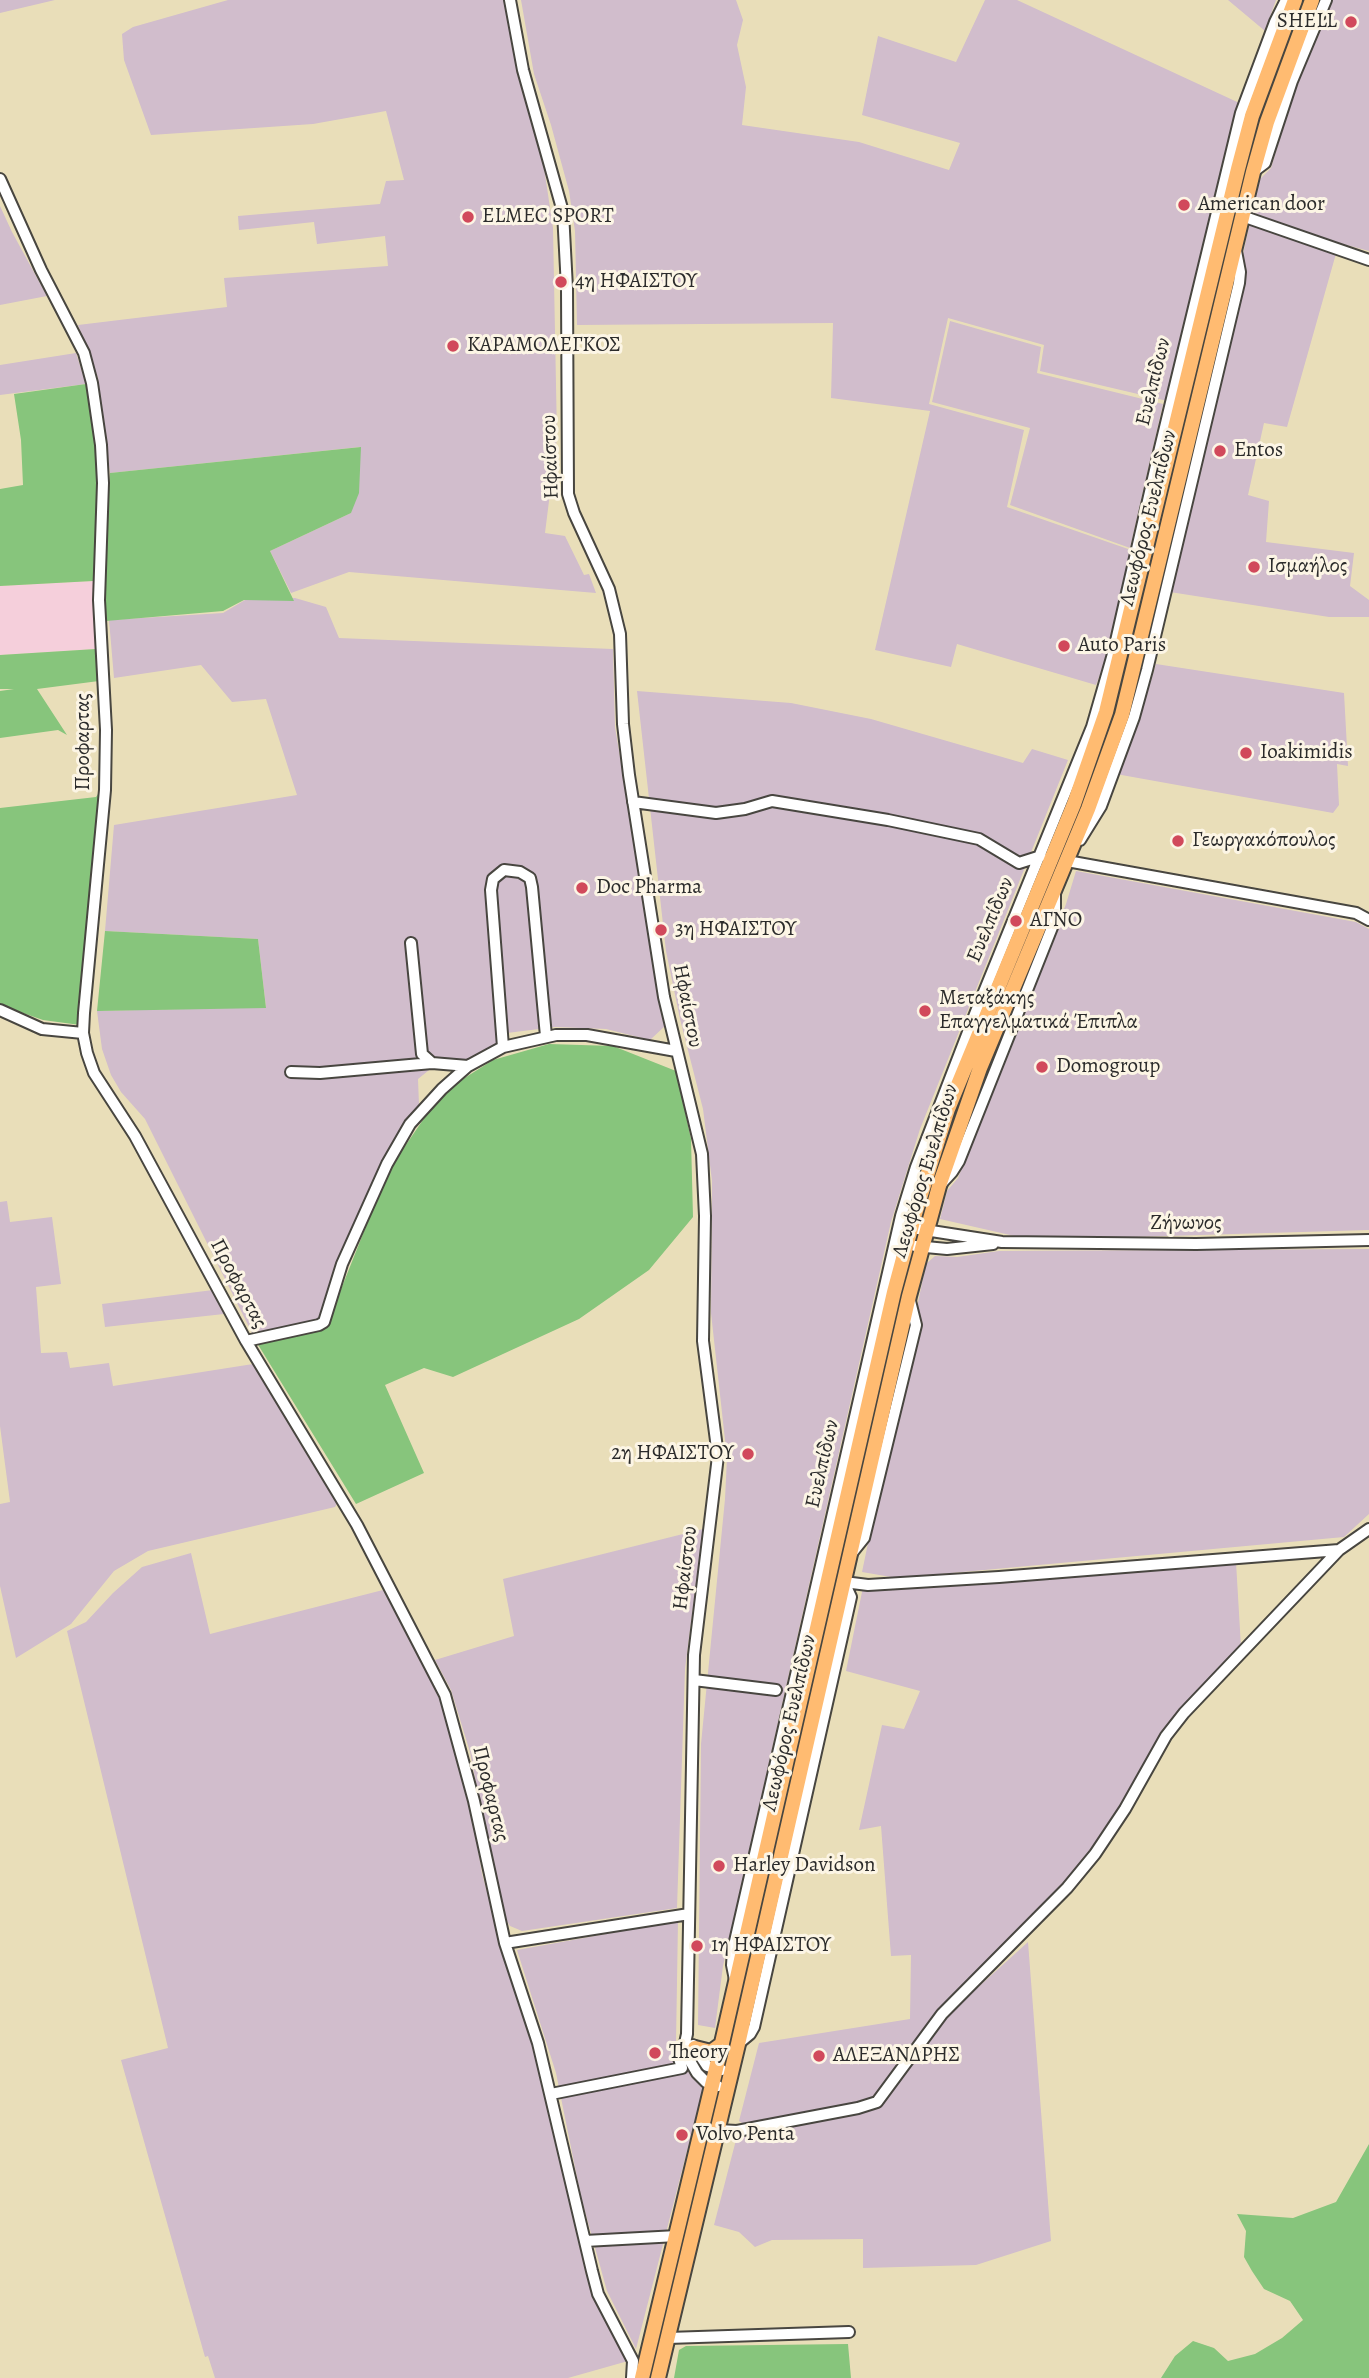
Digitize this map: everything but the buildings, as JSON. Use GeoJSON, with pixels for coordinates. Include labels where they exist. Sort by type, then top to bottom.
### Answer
{"type":"FeatureCollection","features":[{"type":"Feature","properties":{"kind":"main road","name":"Λεωφόρος Ευελπίδων"},"geometry":{"type":"LineString","coordinates":[[642,2378],[722,2044],[787,1740],[877,1343],[934,1148],[980,1016],[1092,757],[1116,678],[1128,605],[1247,115],[1280,23],[1295,0]]}},
{"type":"Feature","properties":{"kind":"main road","name":"Λεωφόρος Ευελπίδων"},"geometry":{"type":"LineString","coordinates":[[658,2378],[850,1555],[882,1440],[909,1296],[939,1186],[980,1068],[1055,891],[1107,761],[1122,715],[1161,581],[1253,172],[1267,122],[1300,47],[1312,0]]}},
{"type":"Feature","properties":{"kind":"main road"},"geometry":{"type":"LineString","coordinates":[[689,2042],[712,2052],[722,2044]]}},
{"type":"Feature","properties":{"kind":"street","name":"Ηφαίστου"},"geometry":{"type":"LineString","coordinates":[[510,0],[523,70],[562,206],[567,288],[568,489],[574,513],[609,589],[620,634],[624,735],[633,803],[664,997],[702,1154],[705,1216],[703,1341],[718,1456],[694,1656],[689,2042],[690,2061],[710,2091]]}},
{"type":"Feature","properties":{"kind":"street"},"geometry":{"type":"LineString","coordinates":[[1280,23],[1286,0]]}},
{"type":"Feature","properties":{"kind":"street"},"geometry":{"type":"LineString","coordinates":[[1300,47],[1326,0]]}},
{"type":"Feature","properties":{"kind":"street","name":"Προφαρτας"},"geometry":{"type":"LineString","coordinates":[[0,179],[41,270],[84,353],[92,383],[101,445],[103,483],[99,600],[106,730],[105,790],[83,1033],[94,1073],[135,1136],[246,1340],[357,1525],[445,1695],[474,1801],[505,1943],[538,2043],[598,2294],[635,2365],[632,2378]]}},
{"type":"Feature","properties":{"kind":"street"},"geometry":{"type":"LineString","coordinates":[[1242,216],[1369,260]]}},
{"type":"Feature","properties":{"kind":"street","name":"Ευελπίδων"},"geometry":{"type":"LineString","coordinates":[[877,1343],[901,1216],[916,1167],[980,1016],[1092,727],[1128,605]]}},
{"type":"Feature","properties":{"kind":"street"},"geometry":{"type":"LineString","coordinates":[[633,803],[716,813],[745,809],[772,801],[979,839],[1019,863],[1041,856]]}},
{"type":"Feature","properties":{"kind":"street"},"geometry":{"type":"LineString","coordinates":[[1067,861],[1356,913],[1369,920]]}},
{"type":"Feature","properties":{"kind":"street"},"geometry":{"type":"LineString","coordinates":[[503,1047],[491,890],[493,879],[504,870],[520,872],[530,878],[546,1036]]}},
{"type":"Feature","properties":{"kind":"street"},"geometry":{"type":"LineString","coordinates":[[411,943],[419,1040],[422,1055],[432,1063]]}},
{"type":"Feature","properties":{"kind":"street"},"geometry":{"type":"LineString","coordinates":[[0,1010],[42,1029],[83,1033]]}},
{"type":"Feature","properties":{"kind":"street"},"geometry":{"type":"LineString","coordinates":[[246,1340],[324,1322],[342,1264],[387,1164],[410,1124],[442,1088],[468,1066],[503,1047],[546,1036],[587,1035],[676,1051]]}},
{"type":"Feature","properties":{"kind":"street"},"geometry":{"type":"LineString","coordinates":[[291,1072],[320,1073],[432,1063],[468,1066]]}},
{"type":"Feature","properties":{"kind":"street"},"geometry":{"type":"LineString","coordinates":[[912,1228],[1002,1242]]}},
{"type":"Feature","properties":{"kind":"street","name":"Ζήνωνος"},"geometry":{"type":"LineString","coordinates":[[1002,1242],[1208,1244],[1369,1240]]}},
{"type":"Feature","properties":{"kind":"street"},"geometry":{"type":"LineString","coordinates":[[908,1244],[923,1247],[971,1247],[1002,1242]]}},
{"type":"Feature","properties":{"kind":"street"},"geometry":{"type":"LineString","coordinates":[[718,2130],[737,2131],[877,2102],[942,2014],[1067,1888],[1094,1854],[1184,1713],[1339,1550],[1369,1529]]}},
{"type":"Feature","properties":{"kind":"street"},"geometry":{"type":"LineString","coordinates":[[844,1582],[868,1585],[999,1577],[1339,1550]]}},
{"type":"Feature","properties":{"kind":"street"},"geometry":{"type":"LineString","coordinates":[[694,1680],[776,1690]]}},
{"type":"Feature","properties":{"kind":"street"},"geometry":{"type":"LineString","coordinates":[[505,1943],[690,1914]]}},
{"type":"Feature","properties":{"kind":"street"},"geometry":{"type":"LineString","coordinates":[[551,2094],[682,2068],[678,2055],[689,2042],[707,2066],[731,2073]]}},
{"type":"Feature","properties":{"kind":"street"},"geometry":{"type":"LineString","coordinates":[[710,2091],[728,2087]]}},
{"type":"Feature","properties":{"kind":"street"},"geometry":{"type":"LineString","coordinates":[[585,2241],[677,2236]]}},
{"type":"Feature","properties":{"kind":"street"},"geometry":{"type":"LineString","coordinates":[[668,2338],[849,2332]]}},
{"type":"Feature","properties":{"kind":"shaded area"},"geometry":{"type":"Polygon","coordinates":[[[0,0],[55,0],[0,13],[0,0]]]}},
{"type":"Feature","properties":{"kind":"shaded area"},"geometry":{"type":"Polygon","coordinates":[[[228,0],[505,0],[517,73],[543,161],[553,228],[557,437],[545,533],[565,536],[584,575],[589,574],[596,593],[349,572],[291,593],[270,551],[351,513],[360,447],[110,473],[98,378],[78,325],[227,307],[224,278],[388,266],[385,236],[317,244],[314,222],[239,230],[238,216],[380,204],[386,181],[404,180],[386,111],[313,124],[151,135],[124,60],[122,34],[133,27],[228,0]]]}},
{"type":"Feature","properties":{"kind":"shaded area"},"geometry":{"type":"Polygon","coordinates":[[[521,0],[736,0],[743,20],[737,45],[746,87],[742,125],[859,142],[949,170],[960,143],[862,115],[878,36],[956,62],[985,0],[1017,0],[1248,107],[1176,403],[1040,371],[1044,345],[948,318],[929,404],[1024,430],[1007,507],[1131,550],[1109,651],[1096,685],[957,644],[951,667],[875,650],[930,411],[831,398],[833,323],[577,325],[575,231],[569,191],[534,74],[521,0]]]}},
{"type":"Feature","properties":{"kind":"shaded area"},"geometry":{"type":"Polygon","coordinates":[[[1228,0],[1276,0],[1265,31],[1228,0]]]}},
{"type":"Feature","properties":{"kind":"shaded area"},"geometry":{"type":"Polygon","coordinates":[[[1329,0],[1369,0],[1369,251],[1339,243],[1287,427],[1264,423],[1248,495],[1269,501],[1266,542],[1354,553],[1350,586],[1369,600],[1369,617],[1329,617],[1170,592],[1259,180],[1271,168],[1298,78],[1329,0]]]}},
{"type":"Feature","properties":{"kind":"shaded area"},"geometry":{"type":"Polygon","coordinates":[[[0,206],[12,232],[47,296],[0,305],[0,206]]]}},
{"type":"Feature","properties":{"kind":"shaded area"},"geometry":{"type":"Polygon","coordinates":[[[950,321],[1041,347],[1037,373],[1163,404],[1130,548],[1010,505],[1030,428],[932,402],[950,321]]]}},
{"type":"Feature","properties":{"kind":"shaded area"},"geometry":{"type":"Polygon","coordinates":[[[76,353],[86,384],[0,395],[0,365],[76,353]]]}},
{"type":"Feature","properties":{"kind":"shaded area"},"geometry":{"type":"Polygon","coordinates":[[[93,581],[96,649],[0,655],[0,586],[93,581]]]}},
{"type":"Feature","properties":{"kind":"shaded area"},"geometry":{"type":"Polygon","coordinates":[[[295,598],[326,607],[339,638],[613,649],[615,727],[665,1026],[650,1040],[606,1029],[555,1027],[507,1033],[498,1044],[465,1060],[444,1058],[418,1079],[419,1105],[387,1151],[337,1266],[319,1322],[252,1333],[145,1119],[121,1092],[111,1075],[102,1049],[97,1011],[266,1007],[258,939],[105,931],[114,825],[297,795],[266,699],[232,702],[201,665],[114,678],[109,620],[223,613],[245,600],[295,598]]]}},
{"type":"Feature","properties":{"kind":"shaded area"},"geometry":{"type":"Polygon","coordinates":[[[1156,664],[1344,693],[1348,766],[1337,764],[1339,805],[1333,813],[1116,774],[1137,725],[1156,664]]]}},
{"type":"Feature","properties":{"kind":"shaded area"},"geometry":{"type":"Polygon","coordinates":[[[637,691],[791,703],[871,719],[1023,763],[1032,749],[1068,760],[920,1129],[891,1222],[723,1966],[715,2028],[698,2025],[701,1744],[727,1458],[711,1313],[712,1181],[703,1109],[666,951],[637,691]]]}},
{"type":"Feature","properties":{"kind":"shaded area"},"geometry":{"type":"Polygon","coordinates":[[[1076,871],[1356,922],[1369,929],[1369,1230],[1032,1240],[940,1219],[947,1191],[958,1178],[1066,904],[1076,871]]]}},
{"type":"Feature","properties":{"kind":"shaded area"},"geometry":{"type":"Polygon","coordinates":[[[7,1201],[10,1222],[52,1217],[61,1284],[36,1287],[41,1353],[67,1352],[70,1368],[109,1363],[113,1386],[253,1364],[338,1502],[335,1507],[148,1551],[114,1571],[71,1624],[16,1658],[0,1586],[0,1504],[10,1502],[0,1426],[0,1202],[7,1201]]]}},
{"type":"Feature","properties":{"kind":"shaded area"},"geometry":{"type":"Polygon","coordinates":[[[1369,1249],[1369,1514],[1344,1537],[897,1578],[862,1572],[926,1264],[935,1256],[957,1257],[999,1251],[1369,1249]]]}},
{"type":"Feature","properties":{"kind":"shaded area"},"geometry":{"type":"Polygon","coordinates":[[[213,1290],[224,1314],[105,1327],[102,1304],[213,1290]]]}},
{"type":"Feature","properties":{"kind":"shaded area"},"geometry":{"type":"Polygon","coordinates":[[[703,1529],[685,1669],[677,1908],[522,1931],[510,1926],[500,1910],[470,1752],[451,1690],[435,1660],[514,1636],[503,1579],[703,1529]]]}},
{"type":"Feature","properties":{"kind":"shaded area"},"geometry":{"type":"Polygon","coordinates":[[[191,1553],[210,1634],[383,1590],[442,1696],[471,1805],[482,1874],[502,1945],[535,2043],[562,2155],[586,2275],[628,2361],[568,2378],[215,2378],[208,2356],[205,2357],[121,2060],[168,2048],[67,1631],[86,1622],[142,1567],[191,1553]]]}},
{"type":"Feature","properties":{"kind":"shaded area"},"geometry":{"type":"Polygon","coordinates":[[[1236,1562],[1241,1647],[1131,1789],[1085,1861],[1062,1888],[1035,1913],[875,2099],[746,2126],[739,2121],[759,2043],[910,2019],[911,1955],[891,1956],[881,1826],[859,1830],[882,1725],[904,1729],[920,1691],[846,1671],[863,1587],[1236,1562]]]}},
{"type":"Feature","properties":{"kind":"shaded area"},"geometry":{"type":"Polygon","coordinates":[[[678,1921],[676,2043],[684,2067],[703,2089],[636,2349],[607,2291],[581,2197],[556,2073],[517,1950],[678,1921]]]}},
{"type":"Feature","properties":{"kind":"shaded area"},"geometry":{"type":"Polygon","coordinates":[[[1028,1942],[1051,2241],[976,2265],[863,2268],[863,2239],[772,2240],[755,2247],[739,2232],[714,2225],[737,2136],[866,2108],[953,2010],[1028,1942]]]}},
{"type":"Feature","properties":{"kind":"green space"},"geometry":{"type":"Polygon","coordinates":[[[86,384],[96,444],[97,511],[93,581],[0,586],[0,489],[23,485],[21,440],[14,394],[86,384]]]}},
{"type":"Feature","properties":{"kind":"green space"},"geometry":{"type":"Polygon","coordinates":[[[361,447],[359,493],[351,513],[270,551],[294,601],[244,600],[223,611],[106,621],[103,592],[110,473],[361,447]]]}},
{"type":"Feature","properties":{"kind":"green space"},"geometry":{"type":"Polygon","coordinates":[[[96,649],[99,681],[37,689],[67,735],[58,730],[0,738],[0,691],[14,689],[0,689],[0,655],[96,649]]]}},
{"type":"Feature","properties":{"kind":"green space"},"geometry":{"type":"Polygon","coordinates":[[[100,791],[80,1025],[43,1020],[0,1005],[0,808],[96,797],[100,791]]]}},
{"type":"Feature","properties":{"kind":"green space"},"geometry":{"type":"Polygon","coordinates":[[[105,931],[258,939],[266,1008],[97,1011],[105,931]]]}},
{"type":"Feature","properties":{"kind":"green space"},"geometry":{"type":"Polygon","coordinates":[[[549,1044],[613,1046],[676,1071],[691,1139],[693,1217],[649,1270],[579,1319],[453,1377],[424,1368],[385,1385],[424,1473],[356,1504],[257,1343],[326,1327],[388,1171],[427,1114],[455,1084],[493,1060],[549,1044]]]}},
{"type":"Feature","properties":{"kind":"green space"},"geometry":{"type":"Polygon","coordinates":[[[1369,2144],[1369,2378],[1161,2378],[1175,2356],[1193,2341],[1214,2348],[1228,2361],[1255,2354],[1282,2338],[1303,2320],[1290,2301],[1264,2289],[1252,2271],[1244,2257],[1246,2231],[1237,2214],[1293,2218],[1336,2202],[1369,2144]]]}},
{"type":"Feature","properties":{"kind":"green space"},"geometry":{"type":"Polygon","coordinates":[[[848,2344],[851,2378],[674,2378],[679,2350],[686,2346],[848,2344]]]}},
{"type":"Feature","properties":{"kind":"place","name":"SHELL"},"geometry":{"type":"Point","coordinates":[1351,22]}},
{"type":"Feature","properties":{"kind":"place","name":"American door"},"geometry":{"type":"Point","coordinates":[1184,205]}},
{"type":"Feature","properties":{"kind":"place","name":"ELMEC SPORT"},"geometry":{"type":"Point","coordinates":[468,217]}},
{"type":"Feature","properties":{"kind":"place","name":"4η ΗΦΑΙΣΤΟΥ"},"geometry":{"type":"Point","coordinates":[561,282]}},
{"type":"Feature","properties":{"kind":"place","name":"ΚΑΡΑΜΟΛΕΓΚΟΣ"},"geometry":{"type":"Point","coordinates":[453,346]}},
{"type":"Feature","properties":{"kind":"place","name":"Entos"},"geometry":{"type":"Point","coordinates":[1220,451]}},
{"type":"Feature","properties":{"kind":"place","name":"Ισμαήλος"},"geometry":{"type":"Point","coordinates":[1254,567]}},
{"type":"Feature","properties":{"kind":"place","name":"Auto Paris"},"geometry":{"type":"Point","coordinates":[1064,646]}},
{"type":"Feature","properties":{"kind":"place","name":"Ioakimidis"},"geometry":{"type":"Point","coordinates":[1246,753]}},
{"type":"Feature","properties":{"kind":"place","name":"Γεωργακόπουλος"},"geometry":{"type":"Point","coordinates":[1178,841]}},
{"type":"Feature","properties":{"kind":"place","name":"Doc Pharma"},"geometry":{"type":"Point","coordinates":[582,888]}},
{"type":"Feature","properties":{"kind":"place","name":"ΑΓΝΟ"},"geometry":{"type":"Point","coordinates":[1016,921]}},
{"type":"Feature","properties":{"kind":"place","name":"3η ΗΦΑΙΣΤΟΥ"},"geometry":{"type":"Point","coordinates":[661,930]}},
{"type":"Feature","properties":{"kind":"place","name":"Μεταξάκης Επαγγελματικά Έπιπλα"},"geometry":{"type":"Point","coordinates":[925,1011]}},
{"type":"Feature","properties":{"kind":"place","name":"Domogroup"},"geometry":{"type":"Point","coordinates":[1042,1067]}},
{"type":"Feature","properties":{"kind":"place","name":"2η ΗΦΑΙΣΤΟΥ"},"geometry":{"type":"Point","coordinates":[748,1454]}},
{"type":"Feature","properties":{"kind":"place","name":"Harley Davidson"},"geometry":{"type":"Point","coordinates":[719,1866]}},
{"type":"Feature","properties":{"kind":"place","name":"1η ΗΦΑΙΣΤΟΥ"},"geometry":{"type":"Point","coordinates":[697,1946]}},
{"type":"Feature","properties":{"kind":"place","name":"Theory"},"geometry":{"type":"Point","coordinates":[655,2053]}},
{"type":"Feature","properties":{"kind":"place","name":"ΑΛΕΞΑΝΔΡΗΣ"},"geometry":{"type":"Point","coordinates":[819,2056]}},
{"type":"Feature","properties":{"kind":"place","name":"Volvo Penta"},"geometry":{"type":"Point","coordinates":[682,2135]}}]}
